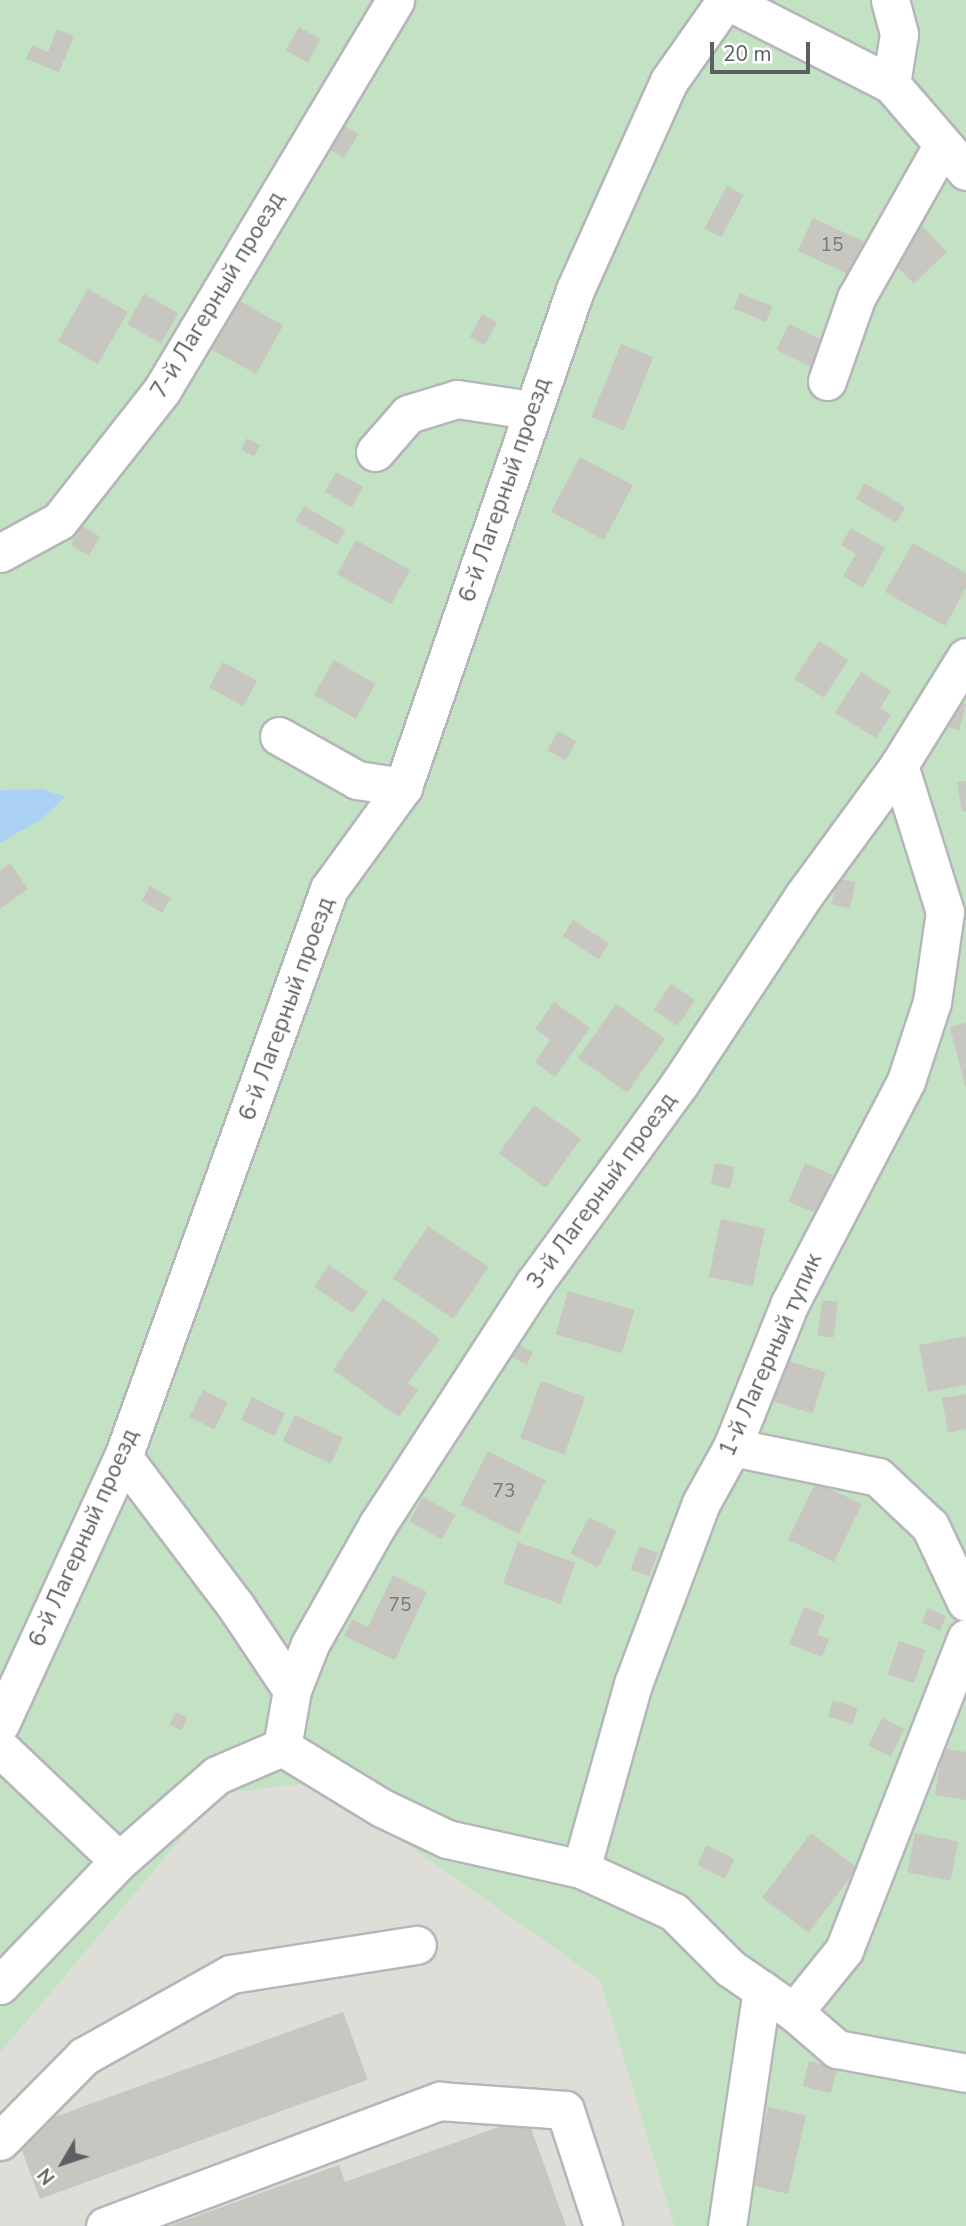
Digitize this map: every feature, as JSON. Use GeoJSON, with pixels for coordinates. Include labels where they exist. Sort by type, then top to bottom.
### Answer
{"type":"FeatureCollection","features":[{"type":"Feature","properties":{"kind":"street","name":"7-й Лагерный проезд"},"geometry":{"type":"LineString","coordinates":[[0,553],[60,521],[162,390],[395,0]]}},
{"type":"Feature","properties":{"kind":"street"},"geometry":{"type":"LineString","coordinates":[[726,0],[891,84],[954,159],[856,298],[827,381]]}},
{"type":"Feature","properties":{"kind":"street","name":"6-й Лагерный проезд"},"geometry":{"type":"LineString","coordinates":[[0,1724],[123,1457],[329,889],[403,787],[531,410],[575,290],[669,81],[726,0]]}},
{"type":"Feature","properties":{"kind":"street"},"geometry":{"type":"LineString","coordinates":[[890,0],[899,34],[891,84]]}},
{"type":"Feature","properties":{"kind":"street"},"geometry":{"type":"LineString","coordinates":[[375,452],[408,414],[457,399],[531,410]]}},
{"type":"Feature","properties":{"kind":"street","name":"3-й Лагерный проезд"},"geometry":{"type":"LineString","coordinates":[[282,1747],[292,1690],[310,1644],[378,1524],[534,1284],[680,1083],[804,895],[899,765],[966,657]]}},
{"type":"Feature","properties":{"kind":"street"},"geometry":{"type":"LineString","coordinates":[[279,736],[357,780],[403,787]]}},
{"type":"Feature","properties":{"kind":"street","name":"1-й Лагерный тупик"},"geometry":{"type":"LineString","coordinates":[[581,1869],[633,1684],[701,1503],[733,1447],[790,1303],[906,1081],[932,1002],[945,912],[899,765]]}},
{"type":"Feature","properties":{"kind":"street"},"geometry":{"type":"LineString","coordinates":[[733,1447],[878,1477],[930,1526],[966,1602]]}},
{"type":"Feature","properties":{"kind":"street"},"geometry":{"type":"LineString","coordinates":[[123,1457],[235,1605],[292,1690]]}},
{"type":"Feature","properties":{"kind":"street"},"geometry":{"type":"LineString","coordinates":[[794,2012],[844,1950],[966,1638]]}},
{"type":"Feature","properties":{"kind":"street"},"geometry":{"type":"LineString","coordinates":[[0,1985],[119,1861],[217,1775],[282,1747],[382,1808],[447,1839],[581,1869],[674,1912],[730,1968],[794,2012],[837,2049],[966,2073]]}},
{"type":"Feature","properties":{"kind":"street"},"geometry":{"type":"LineString","coordinates":[[0,1748],[119,1861]]}},
{"type":"Feature","properties":{"kind":"street"},"geometry":{"type":"LineString","coordinates":[[0,2141],[84,2056],[231,1974],[417,1945]]}},
{"type":"Feature","properties":{"kind":"street"},"geometry":{"type":"LineString","coordinates":[[727,2226],[762,1990]]}},
{"type":"Feature","properties":{"kind":"street"},"geometry":{"type":"LineString","coordinates":[[105,2226],[440,2101],[565,2110],[603,2226]]}},
{"type":"Feature","properties":{"kind":"shaded area"},"geometry":{"type":"Polygon","coordinates":[[[318,1782],[600,1980],[674,2226],[0,2226],[0,2053],[219,1794],[318,1782]]]}},
{"type":"Feature","properties":{"kind":"green space"},"geometry":{"type":"Polygon","coordinates":[[[0,0],[966,0],[966,2226],[674,2226],[600,1980],[318,1782],[219,1794],[0,2053],[0,0]]]}},
{"type":"Feature","properties":{"kind":"water"},"geometry":{"type":"Polygon","coordinates":[[[42,789],[65,797],[42,819],[0,843],[0,790],[42,789]]]}},
{"type":"Feature","properties":{"kind":"building"},"geometry":{"type":"Polygon","coordinates":[[[299,27],[321,39],[308,63],[286,51],[299,27]]]}},
{"type":"Feature","properties":{"kind":"building"},"geometry":{"type":"Polygon","coordinates":[[[57,29],[74,36],[59,72],[26,59],[32,45],[48,52],[57,29]]]}},
{"type":"Feature","properties":{"kind":"building"},"geometry":{"type":"Polygon","coordinates":[[[332,118],[359,134],[344,158],[318,142],[332,118]]]}},
{"type":"Feature","properties":{"kind":"building"},"geometry":{"type":"Polygon","coordinates":[[[727,186],[744,195],[721,237],[704,228],[727,186]]]}},
{"type":"Feature","properties":{"kind":"building"},"geometry":{"type":"Polygon","coordinates":[[[813,218],[865,242],[849,275],[798,251],[813,218]]]}},
{"type":"Feature","properties":{"kind":"building"},"geometry":{"type":"Polygon","coordinates":[[[919,223],[947,252],[914,284],[886,255],[919,223]]]}},
{"type":"Feature","properties":{"kind":"building"},"geometry":{"type":"Polygon","coordinates":[[[88,289],[128,312],[98,364],[58,341],[88,289]]]}},
{"type":"Feature","properties":{"kind":"building"},"geometry":{"type":"Polygon","coordinates":[[[740,293],[772,306],[766,322],[734,309],[740,293]]]}},
{"type":"Feature","properties":{"kind":"building"},"geometry":{"type":"Polygon","coordinates":[[[144,294],[178,313],[161,344],[127,325],[144,294]]]}},
{"type":"Feature","properties":{"kind":"building"},"geometry":{"type":"Polygon","coordinates":[[[236,299],[283,325],[256,374],[209,348],[236,299]]]}},
{"type":"Feature","properties":{"kind":"building"},"geometry":{"type":"Polygon","coordinates":[[[482,314],[497,322],[485,345],[470,337],[482,314]]]}},
{"type":"Feature","properties":{"kind":"building"},"geometry":{"type":"Polygon","coordinates":[[[789,324],[826,342],[813,368],[776,350],[789,324]]]}},
{"type":"Feature","properties":{"kind":"building"},"geometry":{"type":"Polygon","coordinates":[[[621,344],[653,357],[624,430],[591,417],[621,344]]]}},
{"type":"Feature","properties":{"kind":"building"},"geometry":{"type":"Polygon","coordinates":[[[247,438],[260,445],[254,457],[241,449],[247,438]]]}},
{"type":"Feature","properties":{"kind":"building"},"geometry":{"type":"Polygon","coordinates":[[[580,457],[633,485],[604,540],[551,512],[580,457]]]}},
{"type":"Feature","properties":{"kind":"building"},"geometry":{"type":"Polygon","coordinates":[[[336,472],[363,487],[352,507],[325,492],[336,472]]]}},
{"type":"Feature","properties":{"kind":"building"},"geometry":{"type":"Polygon","coordinates":[[[865,483],[905,507],[896,523],[856,498],[865,483]]]}},
{"type":"Feature","properties":{"kind":"building"},"geometry":{"type":"Polygon","coordinates":[[[304,506],[346,530],[337,545],[296,521],[304,506]]]}},
{"type":"Feature","properties":{"kind":"building"},"geometry":{"type":"Polygon","coordinates":[[[82,526],[100,537],[89,556],[71,545],[82,526]]]}},
{"type":"Feature","properties":{"kind":"building"},"geometry":{"type":"Polygon","coordinates":[[[851,528],[885,548],[863,588],[843,576],[856,554],[841,545],[851,528]]]}},
{"type":"Feature","properties":{"kind":"building"},"geometry":{"type":"Polygon","coordinates":[[[356,540],[410,570],[391,604],[337,574],[356,540]]]}},
{"type":"Feature","properties":{"kind":"building"},"geometry":{"type":"Polygon","coordinates":[[[913,543],[966,573],[966,588],[945,626],[885,592],[913,543]]]}},
{"type":"Feature","properties":{"kind":"building"},"geometry":{"type":"Polygon","coordinates":[[[819,641],[848,660],[824,698],[794,679],[819,641]]]}},
{"type":"Feature","properties":{"kind":"building"},"geometry":{"type":"Polygon","coordinates":[[[334,660],[376,684],[356,719],[314,695],[334,660]]]}},
{"type":"Feature","properties":{"kind":"building"},"geometry":{"type":"Polygon","coordinates":[[[223,662],[257,681],[243,706],[209,687],[223,662]]]}},
{"type":"Feature","properties":{"kind":"building"},"geometry":{"type":"Polygon","coordinates":[[[861,672],[891,691],[880,708],[891,715],[876,738],[835,713],[861,672]]]}},
{"type":"Feature","properties":{"kind":"building"},"geometry":{"type":"Polygon","coordinates":[[[955,700],[966,704],[959,731],[944,725],[955,700]]]}},
{"type":"Feature","properties":{"kind":"building"},"geometry":{"type":"Polygon","coordinates":[[[558,731],[576,741],[566,760],[547,750],[558,731]]]}},
{"type":"Feature","properties":{"kind":"building"},"geometry":{"type":"Polygon","coordinates":[[[966,781],[966,811],[962,812],[957,782],[966,781]]]}},
{"type":"Feature","properties":{"kind":"building"},"geometry":{"type":"Polygon","coordinates":[[[10,863],[28,889],[0,909],[0,871],[10,863]]]}},
{"type":"Feature","properties":{"kind":"building"},"geometry":{"type":"Polygon","coordinates":[[[837,878],[856,882],[850,908],[831,904],[837,878]]]}},
{"type":"Feature","properties":{"kind":"building"},"geometry":{"type":"Polygon","coordinates":[[[150,886],[171,898],[162,913],[142,901],[150,886]]]}},
{"type":"Feature","properties":{"kind":"building"},"geometry":{"type":"Polygon","coordinates":[[[573,920],[609,943],[599,959],[563,936],[573,920]]]}},
{"type":"Feature","properties":{"kind":"building"},"geometry":{"type":"Polygon","coordinates":[[[671,984],[695,1000],[678,1026],[654,1010],[671,984]]]}},
{"type":"Feature","properties":{"kind":"building"},"geometry":{"type":"Polygon","coordinates":[[[554,1002],[590,1028],[555,1077],[535,1062],[550,1040],[535,1029],[554,1002]]]}},
{"type":"Feature","properties":{"kind":"building"},"geometry":{"type":"Polygon","coordinates":[[[616,1004],[665,1038],[627,1092],[578,1058],[616,1004]]]}},
{"type":"Feature","properties":{"kind":"building"},"geometry":{"type":"Polygon","coordinates":[[[966,1023],[966,1086],[965,1086],[950,1027],[966,1023]]]}},
{"type":"Feature","properties":{"kind":"building"},"geometry":{"type":"Polygon","coordinates":[[[534,1105],[581,1139],[546,1188],[499,1154],[534,1105]]]}},
{"type":"Feature","properties":{"kind":"building"},"geometry":{"type":"Polygon","coordinates":[[[715,1163],[735,1167],[730,1188],[711,1185],[715,1163]]]}},
{"type":"Feature","properties":{"kind":"building"},"geometry":{"type":"Polygon","coordinates":[[[805,1163],[833,1175],[816,1213],[789,1202],[805,1163]]]}},
{"type":"Feature","properties":{"kind":"building"},"geometry":{"type":"Polygon","coordinates":[[[721,1219],[765,1228],[753,1286],[709,1277],[721,1219]]]}},
{"type":"Feature","properties":{"kind":"building"},"geometry":{"type":"Polygon","coordinates":[[[428,1226],[489,1267],[453,1319],[393,1278],[428,1226]]]}},
{"type":"Feature","properties":{"kind":"building"},"geometry":{"type":"Polygon","coordinates":[[[329,1265],[368,1292],[353,1313],[314,1286],[329,1265]]]}},
{"type":"Feature","properties":{"kind":"building"},"geometry":{"type":"Polygon","coordinates":[[[568,1291],[634,1310],[622,1353],[556,1334],[568,1291]]]}},
{"type":"Feature","properties":{"kind":"building"},"geometry":{"type":"Polygon","coordinates":[[[383,1298],[440,1339],[408,1383],[418,1390],[399,1417],[333,1370],[383,1298]]]}},
{"type":"Feature","properties":{"kind":"building"},"geometry":{"type":"Polygon","coordinates":[[[822,1300],[838,1302],[833,1338],[818,1336],[822,1300]]]}},
{"type":"Feature","properties":{"kind":"building"},"geometry":{"type":"Polygon","coordinates":[[[966,1336],[966,1385],[928,1392],[919,1345],[966,1336]]]}},
{"type":"Feature","properties":{"kind":"building"},"geometry":{"type":"Polygon","coordinates":[[[509,1340],[533,1352],[527,1365],[503,1352],[509,1340]]]}},
{"type":"Feature","properties":{"kind":"building"},"geometry":{"type":"Polygon","coordinates":[[[772,1356],[826,1372],[813,1413],[759,1397],[772,1356]]]}},
{"type":"Feature","properties":{"kind":"building"},"geometry":{"type":"Polygon","coordinates":[[[541,1381],[585,1397],[564,1454],[520,1438],[541,1381]]]}},
{"type":"Feature","properties":{"kind":"building"},"geometry":{"type":"Polygon","coordinates":[[[203,1390],[228,1403],[214,1429],[189,1417],[203,1390]]]}},
{"type":"Feature","properties":{"kind":"building"},"geometry":{"type":"Polygon","coordinates":[[[966,1394],[966,1429],[948,1433],[942,1398],[966,1394]]]}},
{"type":"Feature","properties":{"kind":"building"},"geometry":{"type":"Polygon","coordinates":[[[252,1397],[285,1413],[274,1436],[241,1419],[252,1397]]]}},
{"type":"Feature","properties":{"kind":"building"},"geometry":{"type":"Polygon","coordinates":[[[295,1415],[343,1437],[331,1464],[283,1441],[295,1415]]]}},
{"type":"Feature","properties":{"kind":"building"},"geometry":{"type":"Polygon","coordinates":[[[488,1451],[546,1481],[519,1534],[461,1504],[488,1451]]]}},
{"type":"Feature","properties":{"kind":"building"},"geometry":{"type":"Polygon","coordinates":[[[816,1482],[862,1504],[834,1562],[788,1540],[816,1482]]]}},
{"type":"Feature","properties":{"kind":"building"},"geometry":{"type":"Polygon","coordinates":[[[423,1497],[455,1515],[442,1539],[409,1521],[423,1497]]]}},
{"type":"Feature","properties":{"kind":"building"},"geometry":{"type":"Polygon","coordinates":[[[589,1517],[617,1531],[598,1568],[570,1554],[589,1517]]]}},
{"type":"Feature","properties":{"kind":"building"},"geometry":{"type":"Polygon","coordinates":[[[518,1542],[575,1563],[560,1604],[503,1583],[518,1542]]]}},
{"type":"Feature","properties":{"kind":"building"},"geometry":{"type":"Polygon","coordinates":[[[639,1546],[658,1553],[649,1576],[630,1569],[639,1546]]]}},
{"type":"Feature","properties":{"kind":"building"},"geometry":{"type":"Polygon","coordinates":[[[393,1575],[427,1592],[395,1660],[344,1636],[352,1619],[368,1627],[393,1575]]]}},
{"type":"Feature","properties":{"kind":"building"},"geometry":{"type":"Polygon","coordinates":[[[804,1607],[825,1615],[817,1634],[829,1639],[822,1657],[789,1644],[804,1607]]]}},
{"type":"Feature","properties":{"kind":"building"},"geometry":{"type":"Polygon","coordinates":[[[928,1608],[946,1616],[940,1631],[921,1623],[928,1608]]]}},
{"type":"Feature","properties":{"kind":"building"},"geometry":{"type":"Polygon","coordinates":[[[899,1641],[925,1650],[914,1683],[888,1674],[899,1641]]]}},
{"type":"Feature","properties":{"kind":"building"},"geometry":{"type":"Polygon","coordinates":[[[833,1700],[858,1708],[852,1724],[828,1716],[833,1700]]]}},
{"type":"Feature","properties":{"kind":"building"},"geometry":{"type":"Polygon","coordinates":[[[176,1712],[188,1718],[181,1730],[170,1724],[176,1712]]]}},
{"type":"Feature","properties":{"kind":"building"},"geometry":{"type":"Polygon","coordinates":[[[882,1718],[904,1729],[891,1757],[868,1746],[882,1718]]]}},
{"type":"Feature","properties":{"kind":"building"},"geometry":{"type":"Polygon","coordinates":[[[943,1748],[966,1752],[966,1800],[935,1795],[943,1748]]]}},
{"type":"Feature","properties":{"kind":"building"},"geometry":{"type":"Polygon","coordinates":[[[811,1833],[857,1868],[809,1933],[762,1898],[811,1833]]]}},
{"type":"Feature","properties":{"kind":"building"},"geometry":{"type":"Polygon","coordinates":[[[915,1833],[958,1841],[951,1881],[907,1872],[915,1833]]]}},
{"type":"Feature","properties":{"kind":"building"},"geometry":{"type":"Polygon","coordinates":[[[707,1845],[735,1859],[725,1879],[697,1865],[707,1845]]]}},
{"type":"Feature","properties":{"kind":"building"},"geometry":{"type":"Polygon","coordinates":[[[343,2012],[368,2080],[40,2199],[15,2131],[343,2012]]]}},
{"type":"Feature","properties":{"kind":"building"},"geometry":{"type":"Polygon","coordinates":[[[809,2061],[837,2068],[831,2093],[803,2086],[809,2061]]]}},
{"type":"Feature","properties":{"kind":"building"},"geometry":{"type":"Polygon","coordinates":[[[768,2107],[806,2116],[788,2194],[750,2185],[768,2107]]]}},
{"type":"Feature","properties":{"kind":"building"},"geometry":{"type":"Polygon","coordinates":[[[527,2117],[566,2226],[169,2226],[339,2165],[345,2182],[527,2117]]]}}]}
